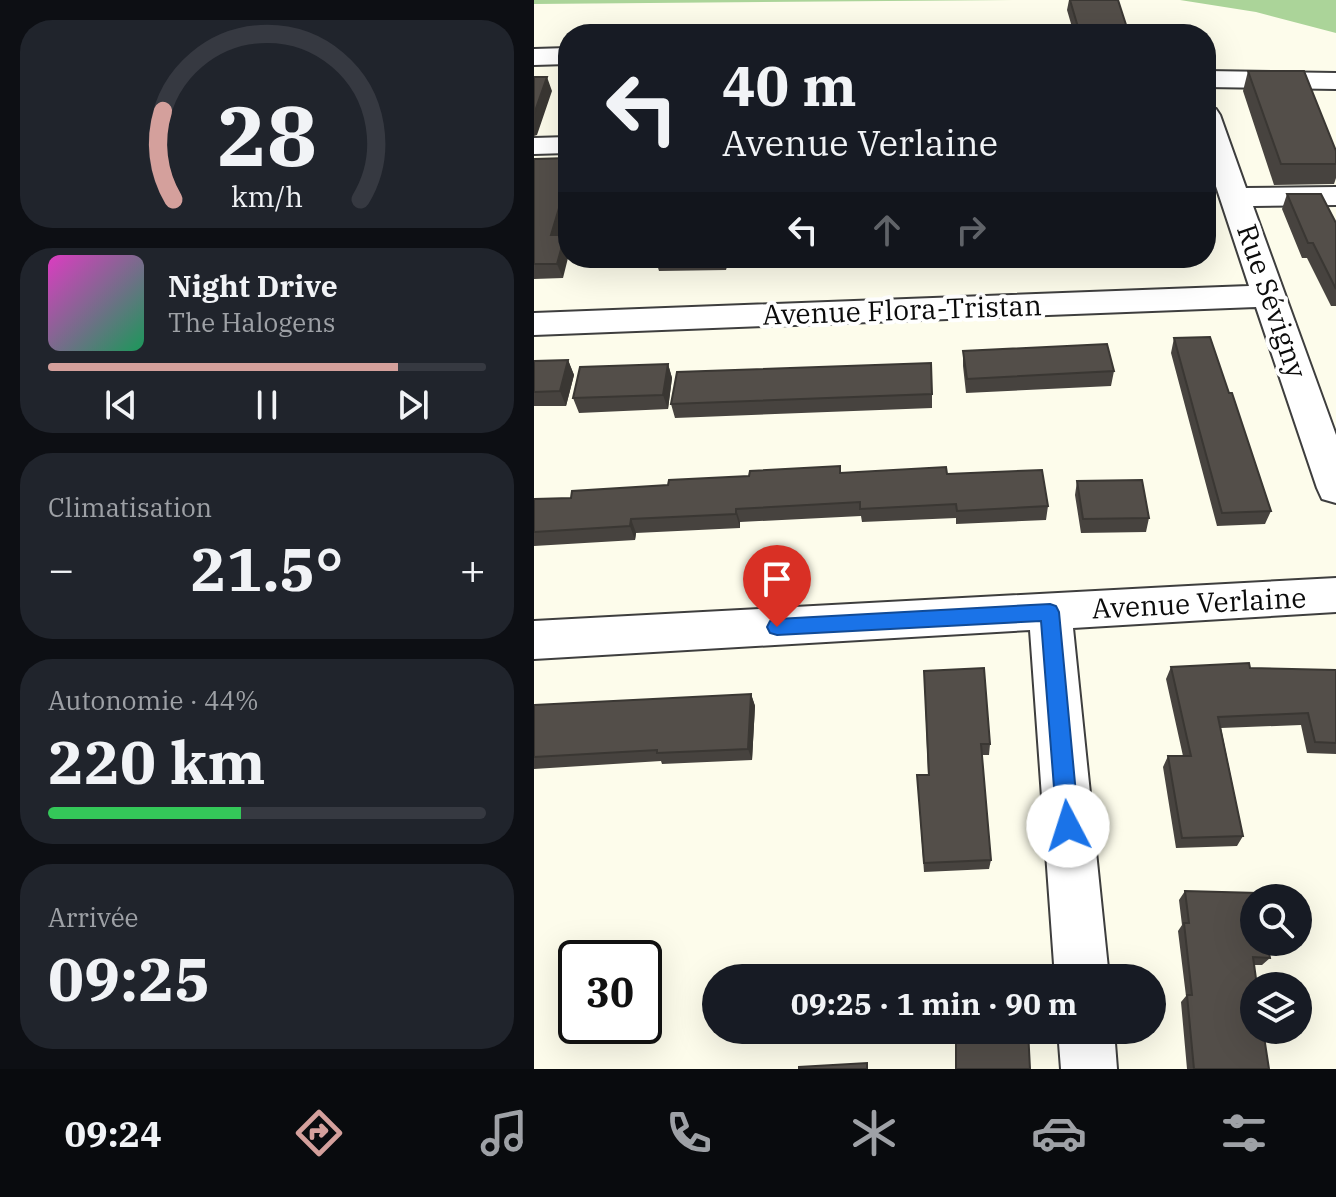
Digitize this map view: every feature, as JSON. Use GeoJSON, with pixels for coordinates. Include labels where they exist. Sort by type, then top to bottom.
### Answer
{"type":"FeatureCollection","features":[{"type":"Feature","properties":{"kind":"street"},"geometry":{"type":"LineString","coordinates":[[534,57],[558,56]]}},
{"type":"Feature","properties":{"kind":"street"},"geometry":{"type":"LineString","coordinates":[[1216,79],[1336,81]]}},
{"type":"Feature","properties":{"kind":"street"},"geometry":{"type":"LineString","coordinates":[[534,146],[558,145]]}},
{"type":"Feature","properties":{"kind":"street","name":"Rue Sévigny"},"geometry":{"type":"LineString","coordinates":[[1216,147],[1336,488]]}},
{"type":"Feature","properties":{"kind":"street"},"geometry":{"type":"LineString","coordinates":[[1235,197],[1336,196]]}},
{"type":"Feature","properties":{"kind":"street","name":"Avenue Flora-Tristan"},"geometry":{"type":"LineString","coordinates":[[534,324],[1270,296]]}},
{"type":"Feature","properties":{"kind":"street","name":"Avenue Verlaine"},"geometry":{"type":"LineString","coordinates":[[534,640],[1336,595]]}},
{"type":"Feature","properties":{"kind":"street"},"geometry":{"type":"LineString","coordinates":[[1050,612],[1081,964]]}},
{"type":"Feature","properties":{"kind":"street"},"geometry":{"type":"LineString","coordinates":[[1087,1044],[1089,1069]]}},
{"type":"Feature","properties":{"kind":"green space"},"geometry":{"type":"Polygon","coordinates":[[[534,0],[1013,0],[534,4],[534,0]]]}},
{"type":"Feature","properties":{"kind":"green space"},"geometry":{"type":"Polygon","coordinates":[[[1180,0],[1336,0],[1336,33],[1256,12],[1180,0]]]}},
{"type":"Feature","properties":{"kind":"building"},"geometry":{"type":"Polygon","coordinates":[[[1070,0],[1118,0],[1126,24],[1077,24],[1070,0]]]}},
{"type":"Feature","properties":{"kind":"building"},"geometry":{"type":"Polygon","coordinates":[[[1248,71],[1304,71],[1336,151],[1336,164],[1281,164],[1248,71]]]}},
{"type":"Feature","properties":{"kind":"building"},"geometry":{"type":"Polygon","coordinates":[[[534,77],[547,77],[534,114],[534,77]]]}},
{"type":"Feature","properties":{"kind":"building"},"geometry":{"type":"Polygon","coordinates":[[[558,158],[558,212],[551,235],[558,235],[557,264],[534,264],[534,159],[558,158]]]}},
{"type":"Feature","properties":{"kind":"building"},"geometry":{"type":"Polygon","coordinates":[[[1287,194],[1321,194],[1336,223],[1336,289],[1313,243],[1308,243],[1287,194]]]}},
{"type":"Feature","properties":{"kind":"building"},"geometry":{"type":"Polygon","coordinates":[[[1210,337],[1271,511],[1222,513],[1174,338],[1210,337]]]}},
{"type":"Feature","properties":{"kind":"building"},"geometry":{"type":"Polygon","coordinates":[[[1107,344],[1114,371],[967,379],[963,351],[1107,344]]]}},
{"type":"Feature","properties":{"kind":"building"},"geometry":{"type":"Polygon","coordinates":[[[568,360],[560,391],[534,392],[534,361],[568,360]]]}},
{"type":"Feature","properties":{"kind":"building"},"geometry":{"type":"Polygon","coordinates":[[[931,363],[932,394],[671,404],[677,372],[931,363]]]}},
{"type":"Feature","properties":{"kind":"building"},"geometry":{"type":"Polygon","coordinates":[[[668,364],[663,395],[573,398],[580,367],[668,364]]]}},
{"type":"Feature","properties":{"kind":"building"},"geometry":{"type":"Polygon","coordinates":[[[840,466],[840,473],[946,467],[947,474],[1042,470],[1048,506],[957,511],[956,504],[860,509],[860,502],[736,509],[736,514],[631,519],[630,526],[534,532],[534,499],[571,498],[572,491],[668,485],[669,480],[749,476],[750,471],[840,466]]]}},
{"type":"Feature","properties":{"kind":"building"},"geometry":{"type":"Polygon","coordinates":[[[1142,480],[1149,518],[1083,519],[1077,481],[1142,480]]]}},
{"type":"Feature","properties":{"kind":"building"},"geometry":{"type":"Polygon","coordinates":[[[1249,663],[1250,668],[1336,670],[1336,743],[1315,742],[1308,713],[1218,717],[1243,836],[1182,838],[1168,756],[1191,756],[1171,667],[1249,663]]]}},
{"type":"Feature","properties":{"kind":"building"},"geometry":{"type":"Polygon","coordinates":[[[984,668],[990,744],[981,744],[991,860],[924,863],[917,775],[929,775],[924,671],[984,668]]]}},
{"type":"Feature","properties":{"kind":"building"},"geometry":{"type":"Polygon","coordinates":[[[751,694],[748,749],[657,753],[657,750],[534,757],[534,705],[751,694]]]}},
{"type":"Feature","properties":{"kind":"building"},"geometry":{"type":"Polygon","coordinates":[[[1185,891],[1240,893],[1240,956],[1270,958],[1253,957],[1255,972],[1240,972],[1240,1044],[1265,1044],[1269,1069],[1194,1069],[1187,995],[1192,995],[1184,923],[1189,923],[1185,891]]]}},
{"type":"Feature","properties":{"kind":"building"},"geometry":{"type":"Polygon","coordinates":[[[956,1044],[1029,1044],[1030,1069],[956,1069],[956,1044]]]}},
{"type":"Feature","properties":{"kind":"building"},"geometry":{"type":"Polygon","coordinates":[[[867,1063],[867,1069],[799,1069],[799,1067],[867,1063]]]}},
{"type":"Feature","properties":{"kind":"route"},"geometry":{"type":"LineString","coordinates":[[777,627],[1050,612],[1068,826]]}}]}
